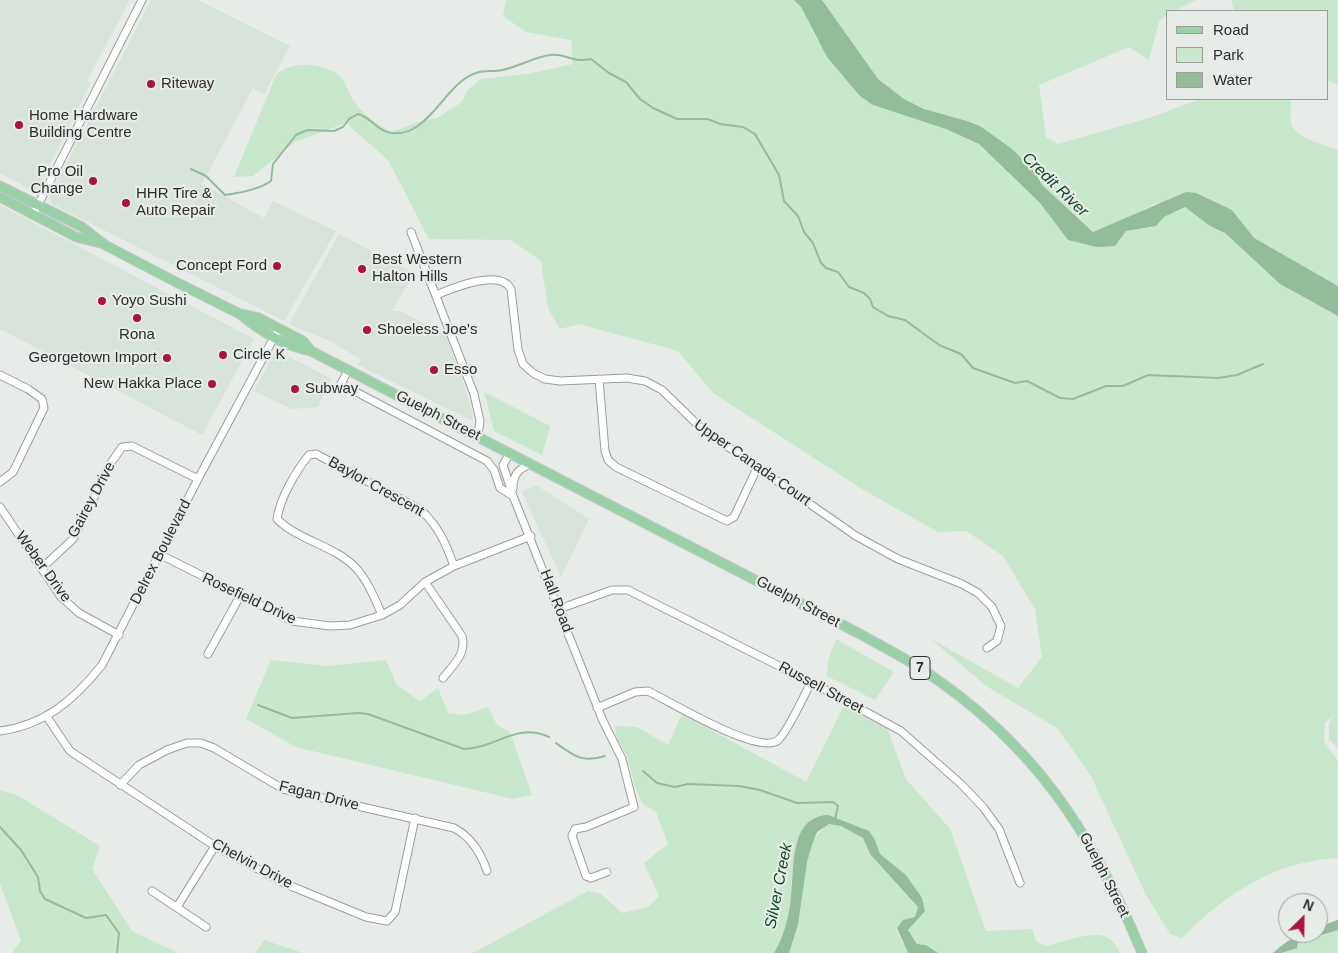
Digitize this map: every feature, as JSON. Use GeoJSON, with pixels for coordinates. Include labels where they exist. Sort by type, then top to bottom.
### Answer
{"type":"FeatureCollection","features":[{"type":"Feature","properties":{"kind":"main road","name":"Guelph Street"},"geometry":{"type":"LineString","coordinates":[[0,186],[82,227],[105,245],[240,314],[255,326],[274,337],[298,348],[311,351],[478,436],[860,634],[920,668],[974,708],[1034,764],[1056,791],[1101,865],[1142,953]]}},
{"type":"Feature","properties":{"kind":"main road","name":"Guelph Street"},"geometry":{"type":"LineString","coordinates":[[0,197],[76,237],[105,245]]}},
{"type":"Feature","properties":{"kind":"main road","name":"Guelph Street"},"geometry":{"type":"LineString","coordinates":[[240,314],[259,318],[279,328],[303,341],[311,351]]}},
{"type":"Feature","properties":{"kind":"street"},"geometry":{"type":"LineString","coordinates":[[33,215],[142,0]]}},
{"type":"Feature","properties":{"kind":"street"},"geometry":{"type":"LineString","coordinates":[[411,232],[474,394],[480,421],[478,436]]}},
{"type":"Feature","properties":{"kind":"street","name":"Upper Canada Court"},"geometry":{"type":"LineString","coordinates":[[436,295],[468,283],[504,281],[511,289],[518,350],[528,369],[539,377],[552,380],[627,378],[645,381],[662,390],[701,428],[856,536],[898,559],[978,592],[992,608],[1001,626],[997,641],[987,648]]}},
{"type":"Feature","properties":{"kind":"street","name":"Delrex Boulevard"},"geometry":{"type":"LineString","coordinates":[[0,731],[12,729],[47,717],[82,690],[102,666],[198,479],[279,328]]}},
{"type":"Feature","properties":{"kind":"street","name":"Guelph Street"},"geometry":{"type":"LineString","coordinates":[[348,370],[341,384],[486,461]]}},
{"type":"Feature","properties":{"kind":"street"},"geometry":{"type":"LineString","coordinates":[[0,375],[28,389],[42,399],[44,408],[13,472],[0,482]]}},
{"type":"Feature","properties":{"kind":"street"},"geometry":{"type":"LineString","coordinates":[[599,380],[605,451],[608,460],[616,467],[727,521],[734,517],[758,466]]}},
{"type":"Feature","properties":{"kind":"street","name":"Gairey Drive"},"geometry":{"type":"LineString","coordinates":[[42,568],[73,539],[111,463],[122,447],[132,446],[198,479]]}},
{"type":"Feature","properties":{"kind":"street","name":"Hall Road"},"geometry":{"type":"LineString","coordinates":[[510,453],[503,465],[513,496],[531,536],[598,708],[622,759],[634,807],[586,827],[575,829],[572,836],[586,876],[591,878],[607,872]]}},
{"type":"Feature","properties":{"kind":"street","name":"Baylor Crescent"},"geometry":{"type":"LineString","coordinates":[[382,615],[364,578],[355,566],[340,555],[286,528],[277,519],[278,509],[302,463],[309,454],[316,454],[422,510],[435,523],[446,543],[454,566]]}},
{"type":"Feature","properties":{"kind":"street","name":"Hall Road"},"geometry":{"type":"LineString","coordinates":[[486,461],[494,470],[500,488],[513,496]]}},
{"type":"Feature","properties":{"kind":"street"},"geometry":{"type":"LineString","coordinates":[[513,496],[513,482],[516,473],[523,467],[532,464]]}},
{"type":"Feature","properties":{"kind":"street","name":"Weber Drive"},"geometry":{"type":"LineString","coordinates":[[0,507],[61,597],[70,607],[119,635]]}},
{"type":"Feature","properties":{"kind":"street","name":"Rosefield Drive"},"geometry":{"type":"LineString","coordinates":[[159,554],[292,621],[308,625],[350,625],[382,615],[400,606],[426,582],[454,566],[531,536]]}},
{"type":"Feature","properties":{"kind":"street"},"geometry":{"type":"LineString","coordinates":[[426,582],[462,636],[464,643],[462,655],[443,678]]}},
{"type":"Feature","properties":{"kind":"street","name":"Russell Street"},"geometry":{"type":"LineString","coordinates":[[559,609],[612,590],[628,590],[811,682],[901,731],[961,784],[999,829],[1020,883]]}},
{"type":"Feature","properties":{"kind":"street"},"geometry":{"type":"LineString","coordinates":[[208,654],[240,596]]}},
{"type":"Feature","properties":{"kind":"street"},"geometry":{"type":"LineString","coordinates":[[598,708],[635,692],[648,690],[746,741],[765,745],[777,741],[784,733],[811,682]]}},
{"type":"Feature","properties":{"kind":"street","name":"Chelvin Drive"},"geometry":{"type":"LineString","coordinates":[[47,717],[70,751],[215,846],[286,884],[366,917],[387,921],[395,912],[415,818]]}},
{"type":"Feature","properties":{"kind":"street","name":"Fagan Drive"},"geometry":{"type":"LineString","coordinates":[[120,785],[139,765],[166,750],[187,743],[201,744],[214,748],[283,789],[454,828],[465,834],[483,858],[487,871]]}},
{"type":"Feature","properties":{"kind":"street"},"geometry":{"type":"LineString","coordinates":[[177,907],[215,846]]}},
{"type":"Feature","properties":{"kind":"street"},"geometry":{"type":"LineString","coordinates":[[152,891],[206,927]]}},
{"type":"Feature","properties":{"kind":"shaded area"},"geometry":{"type":"Polygon","coordinates":[[[0,0],[130,0],[87,80],[91,83],[38,188],[32,190],[0,173],[0,0]]]}},
{"type":"Feature","properties":{"kind":"shaded area"},"geometry":{"type":"Polygon","coordinates":[[[151,0],[198,0],[290,46],[264,95],[253,88],[202,184],[264,218],[273,201],[336,231],[284,321],[52,204],[50,196],[151,0]]]}},
{"type":"Feature","properties":{"kind":"shaded area"},"geometry":{"type":"Polygon","coordinates":[[[0,205],[254,339],[202,435],[0,329],[0,205]]]}},
{"type":"Feature","properties":{"kind":"shaded area"},"geometry":{"type":"Polygon","coordinates":[[[339,234],[414,273],[392,311],[400,311],[446,335],[471,406],[473,421],[358,365],[361,360],[332,342],[289,324],[339,234]]]}},
{"type":"Feature","properties":{"kind":"shaded area"},"geometry":{"type":"Polygon","coordinates":[[[276,350],[332,379],[318,407],[292,409],[254,391],[276,350]]]}},
{"type":"Feature","properties":{"kind":"shaded area"},"geometry":{"type":"Polygon","coordinates":[[[536,485],[589,519],[561,577],[522,492],[536,485]]]}},
{"type":"Feature","properties":{"kind":"green space"},"geometry":{"type":"Polygon","coordinates":[[[506,0],[794,0],[801,7],[816,38],[946,129],[979,144],[1040,203],[1068,240],[1156,226],[1164,217],[1185,207],[1210,226],[1225,233],[1280,284],[1338,316],[1338,748],[1329,740],[1329,723],[1334,715],[1325,723],[1324,741],[1338,761],[1338,858],[1315,860],[1272,873],[1252,883],[1216,907],[1182,938],[1170,934],[1145,893],[1091,776],[1057,728],[986,686],[931,639],[1018,688],[1042,657],[1035,609],[1003,556],[966,531],[938,532],[862,489],[713,393],[678,351],[579,324],[560,329],[548,308],[541,261],[511,240],[429,239],[388,160],[346,123],[295,142],[253,176],[234,177],[276,75],[290,67],[299,65],[318,66],[334,72],[343,79],[357,106],[377,123],[393,132],[418,122],[437,118],[462,102],[467,91],[481,79],[527,74],[573,64],[571,40],[526,32],[503,16],[506,0]]]}},
{"type":"Feature","properties":{"kind":"green space"},"geometry":{"type":"Polygon","coordinates":[[[822,0],[1196,0],[1176,10],[1166,10],[1166,16],[1159,21],[1149,60],[1129,47],[1039,85],[1046,137],[1058,144],[1149,118],[1197,100],[1291,100],[1291,123],[1294,129],[1304,137],[1338,150],[1338,286],[1253,238],[1232,210],[1154,204],[1121,222],[1093,232],[1042,185],[1035,172],[980,126],[924,109],[904,99],[877,79],[822,0]]]}},
{"type":"Feature","properties":{"kind":"green space"},"geometry":{"type":"Polygon","coordinates":[[[1231,0],[1338,0],[1338,85],[1328,80],[1328,10],[1234,10],[1231,0]]]}},
{"type":"Feature","properties":{"kind":"green space"},"geometry":{"type":"Polygon","coordinates":[[[484,392],[550,426],[542,455],[494,431],[484,392]]]}},
{"type":"Feature","properties":{"kind":"green space"},"geometry":{"type":"Polygon","coordinates":[[[836,639],[894,672],[875,700],[827,676],[828,660],[836,639]]]}},
{"type":"Feature","properties":{"kind":"green space"},"geometry":{"type":"Polygon","coordinates":[[[271,660],[327,666],[386,660],[397,685],[420,701],[438,688],[448,713],[465,715],[488,707],[497,725],[510,732],[532,795],[513,799],[296,747],[246,719],[271,660]]]}},
{"type":"Feature","properties":{"kind":"green space"},"geometry":{"type":"Polygon","coordinates":[[[844,705],[887,728],[906,779],[950,829],[986,931],[1032,929],[1036,941],[1046,946],[1089,935],[1105,936],[1115,944],[1120,953],[938,953],[926,945],[917,944],[908,930],[925,910],[906,875],[880,854],[875,840],[828,815],[796,844],[789,914],[781,941],[774,953],[473,953],[588,891],[601,894],[622,913],[648,907],[659,896],[644,863],[668,844],[656,812],[642,803],[627,756],[617,738],[615,726],[637,727],[668,745],[682,714],[806,782],[844,705]]]}},
{"type":"Feature","properties":{"kind":"green space"},"geometry":{"type":"Polygon","coordinates":[[[0,790],[17,795],[100,846],[92,869],[132,931],[178,953],[12,953],[21,940],[0,884],[0,790]]]}},
{"type":"Feature","properties":{"kind":"green space"},"geometry":{"type":"Polygon","coordinates":[[[829,824],[840,825],[863,838],[870,854],[918,907],[915,917],[903,920],[896,930],[908,953],[789,953],[798,924],[808,855],[813,842],[829,824]]]}},
{"type":"Feature","properties":{"kind":"green space"},"geometry":{"type":"Polygon","coordinates":[[[1338,930],[1338,953],[1281,953],[1297,948],[1298,943],[1328,943],[1328,933],[1338,930]]]}},
{"type":"Feature","properties":{"kind":"green space"},"geometry":{"type":"Polygon","coordinates":[[[264,940],[303,953],[255,953],[264,940]]]}},
{"type":"Feature","properties":{"kind":"water","name":"Credit River"},"geometry":{"type":"Polygon","coordinates":[[[794,0],[822,0],[878,79],[904,99],[924,109],[980,126],[1012,149],[1035,172],[1042,185],[1093,232],[1186,192],[1196,193],[1232,210],[1254,238],[1338,286],[1338,316],[1280,284],[1225,233],[1210,226],[1185,207],[1164,217],[1156,226],[1126,231],[1115,246],[1097,247],[1068,240],[1040,203],[979,144],[946,129],[873,105],[860,96],[827,57],[801,7],[794,0]]]}},
{"type":"Feature","properties":{"kind":"water"},"geometry":{"type":"Polygon","coordinates":[[[828,815],[869,831],[875,840],[880,854],[906,875],[922,898],[925,911],[908,930],[917,944],[926,945],[938,953],[908,953],[897,928],[903,920],[915,917],[918,907],[870,854],[863,838],[841,826],[829,824],[817,832],[811,848],[807,862],[798,925],[789,953],[774,953],[781,940],[787,919],[796,847],[800,835],[806,825],[815,818],[828,815]]]}},
{"type":"Feature","properties":{"kind":"water"},"geometry":{"type":"Polygon","coordinates":[[[1338,920],[1338,930],[1328,933],[1328,924],[1338,920]]]}},
{"type":"Feature","properties":{"kind":"water"},"geometry":{"type":"Polygon","coordinates":[[[1298,943],[1297,948],[1281,953],[1273,953],[1283,944],[1298,943]]]}},
{"type":"Feature","properties":{"kind":"waterway"},"geometry":{"type":"LineString","coordinates":[[191,169],[206,176],[225,195],[249,190],[271,181],[273,164],[296,135],[307,130],[334,131],[343,127],[349,119],[358,114],[387,132],[401,133],[413,129],[424,121],[454,88],[476,73],[508,69],[550,55],[560,55],[578,60],[591,59],[609,73],[626,82],[640,99],[653,108],[677,119],[708,119],[720,124],[743,127],[755,134],[779,175],[784,201],[798,216],[804,232],[813,243],[821,263],[826,268],[838,272],[849,287],[864,293],[870,299],[873,307],[888,316],[905,320],[939,345],[961,354],[973,368],[1015,383],[1027,381],[1060,398],[1073,399],[1106,386],[1123,386],[1148,375],[1218,378],[1237,375],[1263,364]]}},
{"type":"Feature","properties":{"kind":"waterway"},"geometry":{"type":"LineString","coordinates":[[258,705],[292,718],[358,713],[368,714],[464,749],[487,745],[526,732],[549,737]]}},
{"type":"Feature","properties":{"kind":"waterway"},"geometry":{"type":"LineString","coordinates":[[556,743],[579,757],[590,759],[605,756]]}},
{"type":"Feature","properties":{"kind":"waterway"},"geometry":{"type":"LineString","coordinates":[[643,771],[657,783],[675,787],[688,784],[739,786],[760,790],[797,803],[833,802],[838,806],[835,819]]}},
{"type":"Feature","properties":{"kind":"waterway"},"geometry":{"type":"LineString","coordinates":[[0,827],[21,850],[38,877],[40,891],[45,899],[86,918],[106,915],[119,933],[117,953]]}},
{"type":"Feature","properties":{"kind":"place","name":"Riteway"},"geometry":{"type":"Point","coordinates":[151,84]}},
{"type":"Feature","properties":{"kind":"place","name":"Home Hardware Building Centre"},"geometry":{"type":"Point","coordinates":[19,125]}},
{"type":"Feature","properties":{"kind":"place","name":"Pro Oil Change"},"geometry":{"type":"Point","coordinates":[93,181]}},
{"type":"Feature","properties":{"kind":"place","name":"HHR Tire & Auto Repair"},"geometry":{"type":"Point","coordinates":[126,203]}},
{"type":"Feature","properties":{"kind":"place","name":"Concept Ford"},"geometry":{"type":"Point","coordinates":[277,266]}},
{"type":"Feature","properties":{"kind":"place","name":"Best Western Halton Hills"},"geometry":{"type":"Point","coordinates":[362,269]}},
{"type":"Feature","properties":{"kind":"place","name":"Yoyo Sushi"},"geometry":{"type":"Point","coordinates":[102,301]}},
{"type":"Feature","properties":{"kind":"place","name":"Rona"},"geometry":{"type":"Point","coordinates":[137,318]}},
{"type":"Feature","properties":{"kind":"place","name":"Shoeless Joe's"},"geometry":{"type":"Point","coordinates":[367,330]}},
{"type":"Feature","properties":{"kind":"place","name":"Circle K"},"geometry":{"type":"Point","coordinates":[223,355]}},
{"type":"Feature","properties":{"kind":"place","name":"Georgetown Import"},"geometry":{"type":"Point","coordinates":[167,358]}},
{"type":"Feature","properties":{"kind":"place","name":"Esso"},"geometry":{"type":"Point","coordinates":[434,370]}},
{"type":"Feature","properties":{"kind":"place","name":"New Hakka Place"},"geometry":{"type":"Point","coordinates":[212,384]}},
{"type":"Feature","properties":{"kind":"place","name":"Subway"},"geometry":{"type":"Point","coordinates":[295,389]}},
{"type":"Feature","properties":{"kind":"water label","name":"Silver Creek"},"geometry":{"type":"Point","coordinates":[779,886]}}]}
